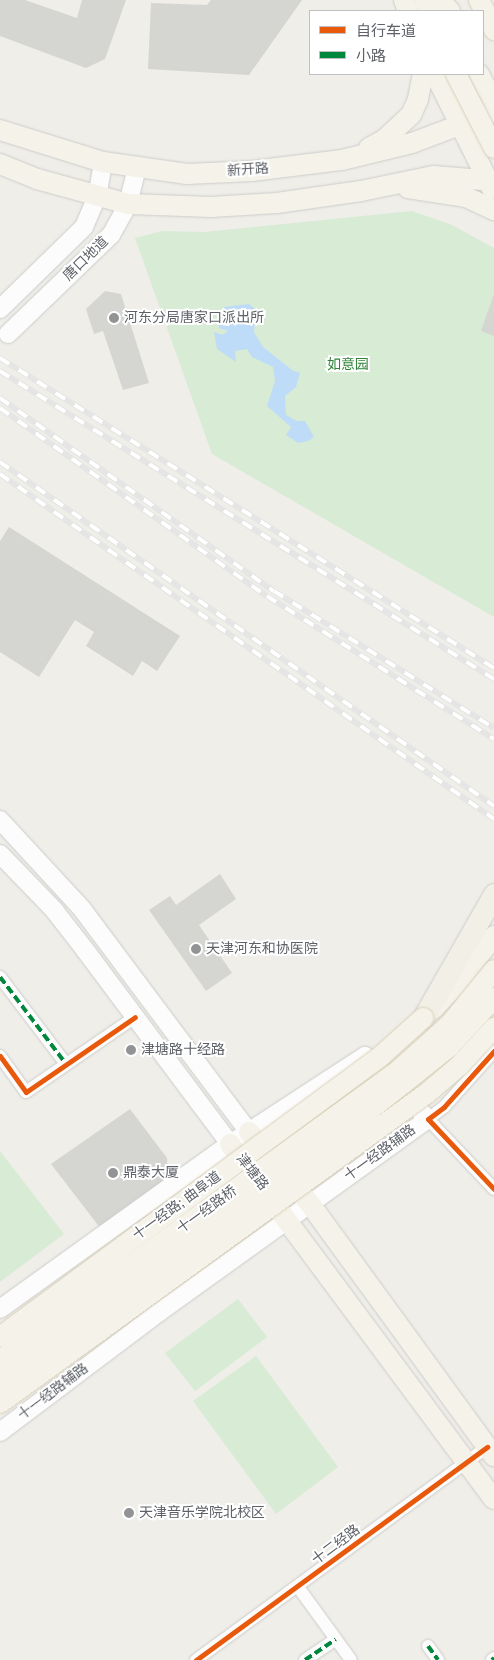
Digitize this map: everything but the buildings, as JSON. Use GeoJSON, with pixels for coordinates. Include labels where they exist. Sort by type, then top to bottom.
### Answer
{"type":"FeatureCollection","features":[{"type":"Feature","properties":{"kind":"highway"},"geometry":{"type":"LineString","coordinates":[[423,1018],[494,894]]}},
{"type":"Feature","properties":{"kind":"main road"},"geometry":{"type":"LineString","coordinates":[[432,0],[440,10]]}},
{"type":"Feature","properties":{"kind":"main road"},"geometry":{"type":"LineString","coordinates":[[440,0],[449,10]]}},
{"type":"Feature","properties":{"kind":"main road"},"geometry":{"type":"LineString","coordinates":[[479,0],[494,30]]}},
{"type":"Feature","properties":{"kind":"main road"},"geometry":{"type":"LineString","coordinates":[[342,160],[385,139],[401,126],[418,99],[422,75]]}},
{"type":"Feature","properties":{"kind":"main road"},"geometry":{"type":"LineString","coordinates":[[435,75],[491,184]]}},
{"type":"Feature","properties":{"kind":"main road"},"geometry":{"type":"LineString","coordinates":[[457,75],[494,148]]}},
{"type":"Feature","properties":{"kind":"main road"},"geometry":{"type":"LineString","coordinates":[[480,75],[494,104]]}},
{"type":"Feature","properties":{"kind":"main road","name":"新开路"},"geometry":{"type":"LineString","coordinates":[[0,130],[104,162],[187,174],[252,171],[342,160],[412,143],[494,112]]}},
{"type":"Feature","properties":{"kind":"main road","name":"唐口地道"},"geometry":{"type":"LineString","coordinates":[[0,309],[84,227],[97,197],[104,162]]}},
{"type":"Feature","properties":{"kind":"main road"},"geometry":{"type":"LineString","coordinates":[[0,164],[97,197],[128,204],[211,207],[277,203],[361,191],[434,176],[491,184]]}},
{"type":"Feature","properties":{"kind":"main road","name":"唐口地道"},"geometry":{"type":"LineString","coordinates":[[8,334],[111,235],[128,204],[137,168]]}},
{"type":"Feature","properties":{"kind":"main road"},"geometry":{"type":"LineString","coordinates":[[361,191],[405,188],[436,190],[472,200],[494,210]]}},
{"type":"Feature","properties":{"kind":"main road","name":"津塘路"},"geometry":{"type":"LineString","coordinates":[[0,820],[88,916],[249,1132],[310,1204],[491,1451]]}},
{"type":"Feature","properties":{"kind":"main road","name":"津塘路"},"geometry":{"type":"LineString","coordinates":[[0,854],[54,910],[288,1218],[494,1499]]}},
{"type":"Feature","properties":{"kind":"main road","name":"十一经路; 曲阜道"},"geometry":{"type":"LineString","coordinates":[[0,1337],[381,1056],[456,985],[494,936]]}},
{"type":"Feature","properties":{"kind":"main road","name":"十一经路桥"},"geometry":{"type":"LineString","coordinates":[[0,1360],[399,1070],[451,1023],[494,970]]}},
{"type":"Feature","properties":{"kind":"main road","name":"十一经路桥"},"geometry":{"type":"LineString","coordinates":[[0,1380],[356,1121],[449,1047],[494,998]]}},
{"type":"Feature","properties":{"kind":"main road"},"geometry":{"type":"LineString","coordinates":[[0,1403],[426,1094],[459,1066],[494,1028]]}},
{"type":"Feature","properties":{"kind":"main road","name":"十一经路辅路"},"geometry":{"type":"LineString","coordinates":[[0,1309],[230,1144],[365,1056],[428,1119],[288,1218],[0,1432]]}},
{"type":"Feature","properties":{"kind":"street"},"geometry":{"type":"LineString","coordinates":[[0,977],[66,1064]]}},
{"type":"Feature","properties":{"kind":"street"},"geometry":{"type":"LineString","coordinates":[[0,1056],[26,1092],[135,1017]]}},
{"type":"Feature","properties":{"kind":"street"},"geometry":{"type":"LineString","coordinates":[[494,1051],[444,1107],[428,1119],[494,1190]]}},
{"type":"Feature","properties":{"kind":"street","name":"十二经路"},"geometry":{"type":"LineString","coordinates":[[196,1660],[466,1462],[491,1451]]}},
{"type":"Feature","properties":{"kind":"street"},"geometry":{"type":"LineString","coordinates":[[298,1587],[351,1660]]}},
{"type":"Feature","properties":{"kind":"street"},"geometry":{"type":"LineString","coordinates":[[305,1660],[336,1640]]}},
{"type":"Feature","properties":{"kind":"street"},"geometry":{"type":"LineString","coordinates":[[428,1646],[438,1660]]}},
{"type":"Feature","properties":{"kind":"green space","name":"如意园"},"geometry":{"type":"Polygon","coordinates":[[[412,211],[452,225],[494,248],[494,617],[212,454],[135,238],[162,231],[204,232],[412,211]]]}},
{"type":"Feature","properties":{"kind":"green space"},"geometry":{"type":"Polygon","coordinates":[[[0,1151],[64,1234],[0,1282],[0,1151]]]}},
{"type":"Feature","properties":{"kind":"green space"},"geometry":{"type":"Polygon","coordinates":[[[238,1299],[267,1337],[195,1391],[165,1353],[238,1299]]]}},
{"type":"Feature","properties":{"kind":"green space"},"geometry":{"type":"Polygon","coordinates":[[[256,1356],[338,1467],[276,1514],[193,1401],[256,1356]]]}},
{"type":"Feature","properties":{"kind":"water"},"geometry":{"type":"Polygon","coordinates":[[[249,304],[256,310],[254,332],[263,347],[292,370],[300,373],[296,387],[285,396],[286,415],[297,421],[305,421],[314,437],[308,441],[298,443],[286,435],[291,427],[267,406],[275,381],[273,367],[252,357],[247,349],[235,351],[236,362],[217,349],[214,332],[222,335],[228,331],[219,328],[218,322],[224,307],[249,304]]]}},
{"type":"Feature","properties":{"kind":"railway"},"geometry":{"type":"LineString","coordinates":[[0,358],[494,668]]}},
{"type":"Feature","properties":{"kind":"railway"},"geometry":{"type":"LineString","coordinates":[[0,371],[494,679]]}},
{"type":"Feature","properties":{"kind":"railway"},"geometry":{"type":"LineString","coordinates":[[0,398],[274,591],[494,728]]}},
{"type":"Feature","properties":{"kind":"railway"},"geometry":{"type":"LineString","coordinates":[[0,408],[267,596],[494,739]]}},
{"type":"Feature","properties":{"kind":"railway"},"geometry":{"type":"LineString","coordinates":[[0,462],[494,806]]}},
{"type":"Feature","properties":{"kind":"railway"},"geometry":{"type":"LineString","coordinates":[[0,474],[494,819]]}},
{"type":"Feature","properties":{"kind":"marked path"},"geometry":{"type":"LineString","coordinates":[[0,977],[66,1064]]}},
{"type":"Feature","properties":{"kind":"marked path"},"geometry":{"type":"LineString","coordinates":[[305,1660],[336,1639]]}},
{"type":"Feature","properties":{"kind":"marked path"},"geometry":{"type":"LineString","coordinates":[[428,1646],[438,1660]]}},
{"type":"Feature","properties":{"kind":"cycle path"},"geometry":{"type":"LineString","coordinates":[[0,1056],[26,1092],[135,1017]]}},
{"type":"Feature","properties":{"kind":"cycle path"},"geometry":{"type":"LineString","coordinates":[[494,1051],[444,1107],[428,1119],[494,1189]]}},
{"type":"Feature","properties":{"kind":"cycle path"},"geometry":{"type":"LineString","coordinates":[[196,1660],[487,1447]]}},
{"type":"Feature","properties":{"kind":"place","name":"河东分局唐家口派出所"},"geometry":{"type":"Point","coordinates":[114,318]}},
{"type":"Feature","properties":{"kind":"place","name":"天津河东和协医院"},"geometry":{"type":"Point","coordinates":[196,949]}},
{"type":"Feature","properties":{"kind":"place","name":"津塘路十经路"},"geometry":{"type":"Point","coordinates":[131,1050]}},
{"type":"Feature","properties":{"kind":"place","name":"鼎泰大厦"},"geometry":{"type":"Point","coordinates":[113,1173]}},
{"type":"Feature","properties":{"kind":"place","name":"天津音乐学院北校区"},"geometry":{"type":"Point","coordinates":[129,1513]}}]}
